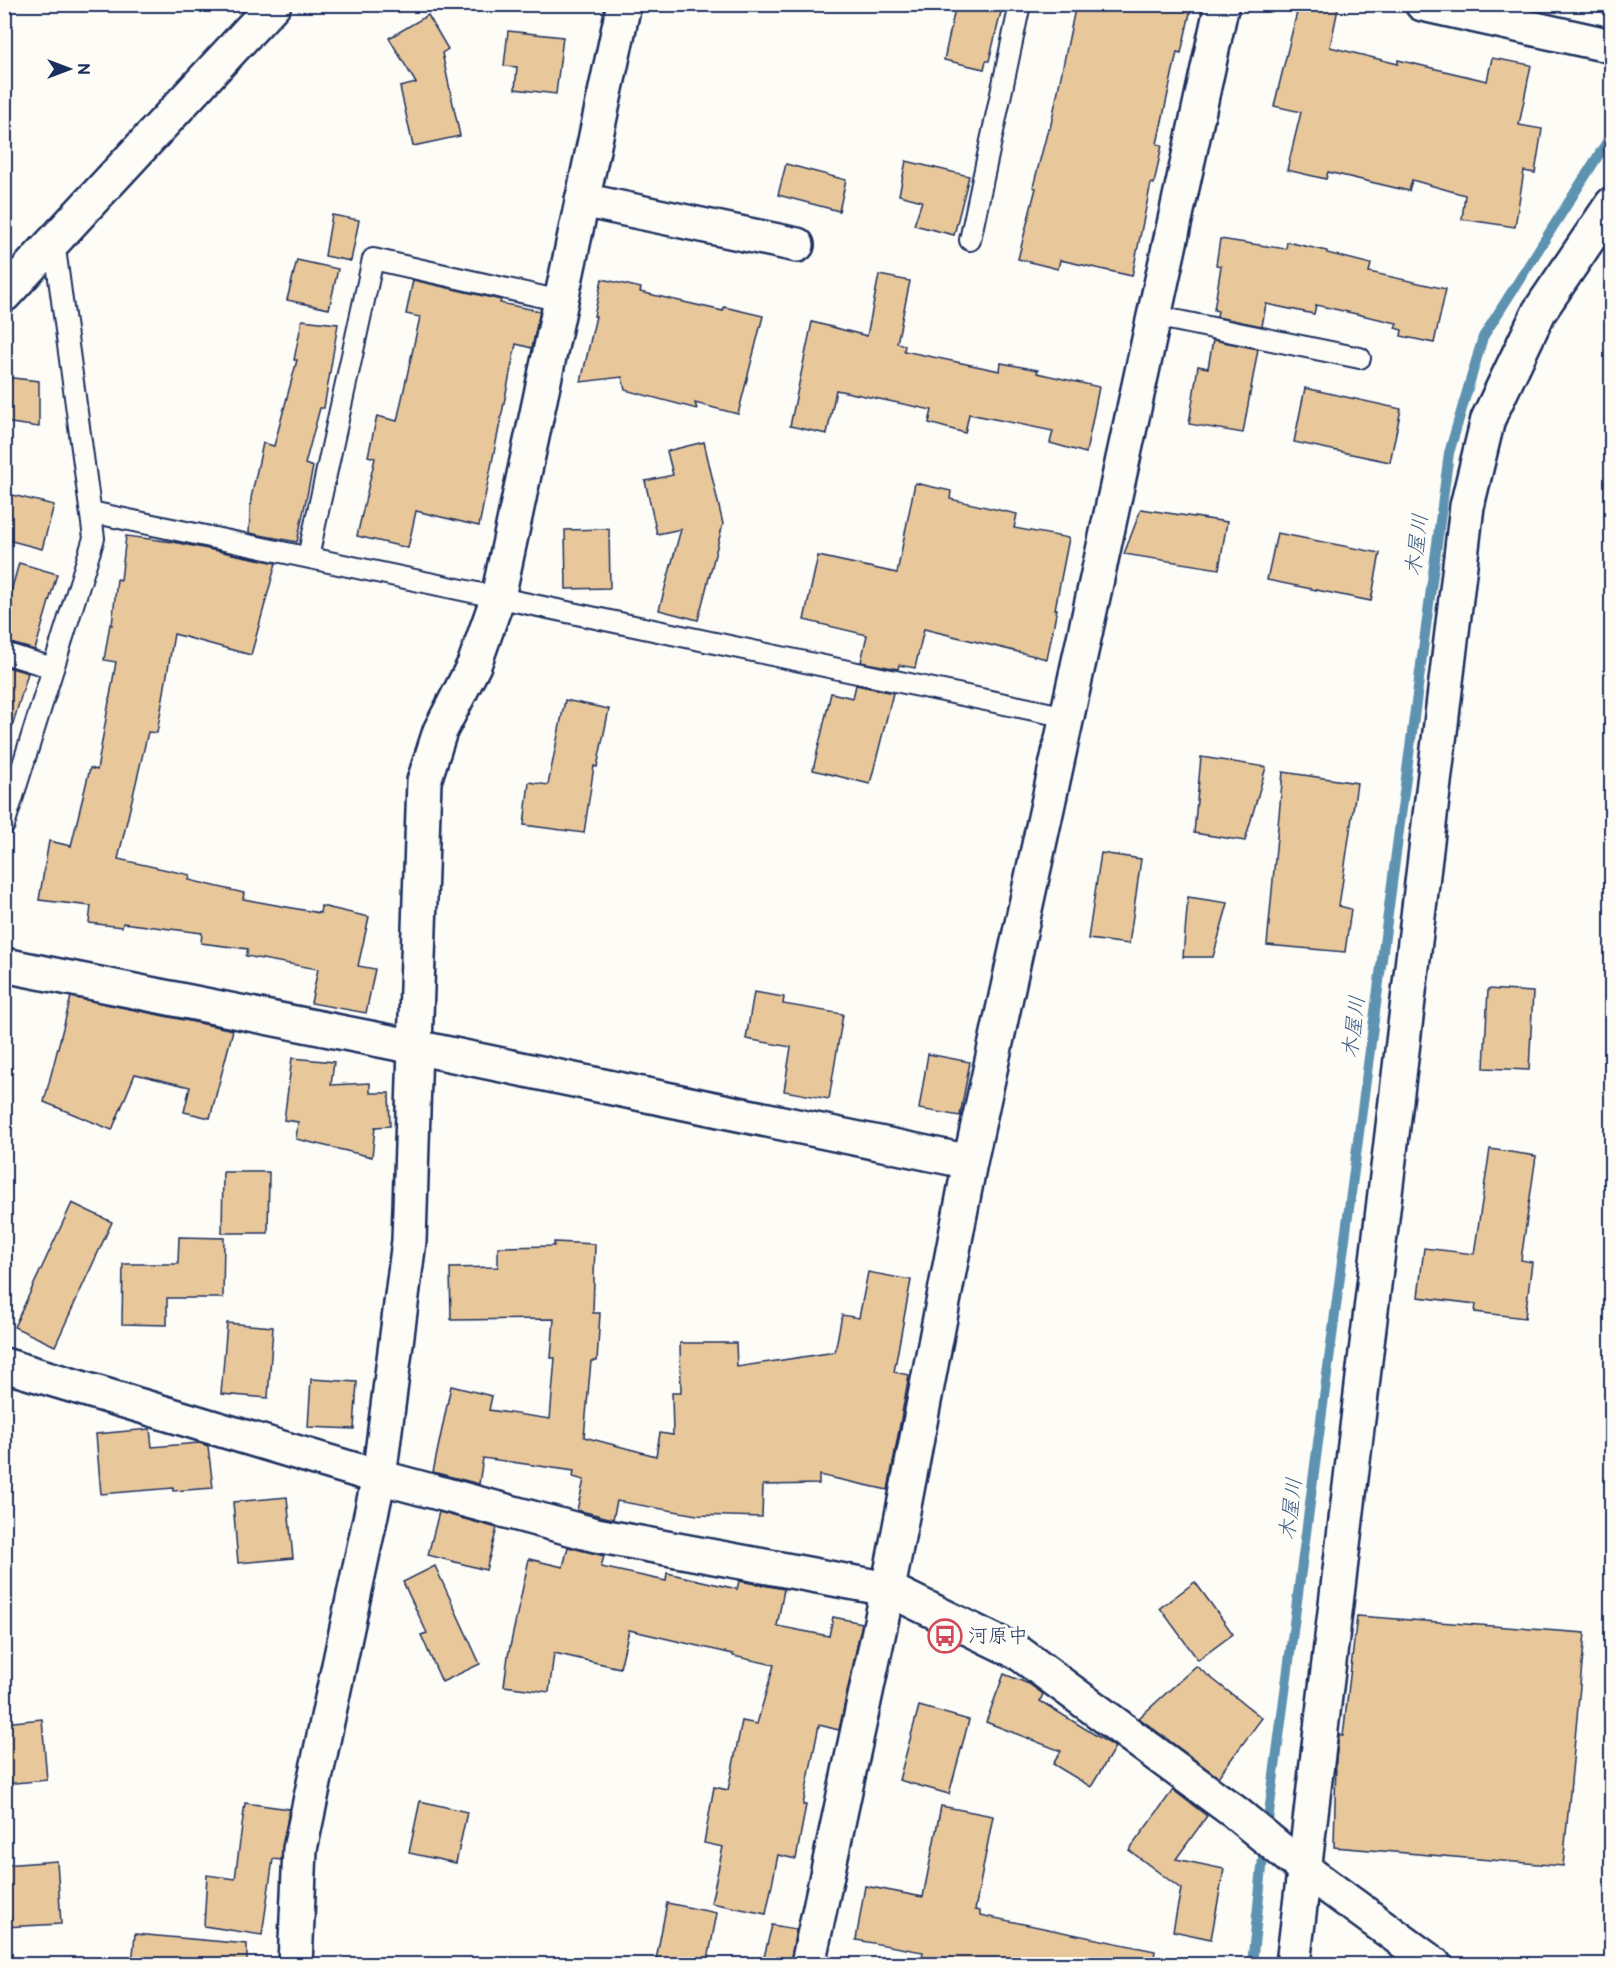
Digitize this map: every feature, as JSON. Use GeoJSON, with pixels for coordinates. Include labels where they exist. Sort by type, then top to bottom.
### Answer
{"type":"FeatureCollection","features":[{"type":"Feature","properties":{"kind":"street"},"geometry":{"type":"LineString","coordinates":[[4,295],[274,4]]}},
{"type":"Feature","properties":{"kind":"street"},"geometry":{"type":"LineString","coordinates":[[295,1965],[300,1849],[379,1477],[409,1241],[424,781],[440,731],[474,665],[498,597],[624,4]]}},
{"type":"Feature","properties":{"kind":"street"},"geometry":{"type":"LineString","coordinates":[[808,1965],[888,1588],[970,1162],[1222,4]]}},
{"type":"Feature","properties":{"kind":"street"},"geometry":{"type":"LineString","coordinates":[[1422,4],[1611,46]]}},
{"type":"Feature","properties":{"kind":"street"},"geometry":{"type":"LineString","coordinates":[[582,200],[797,245]]}},
{"type":"Feature","properties":{"kind":"street"},"geometry":{"type":"LineString","coordinates":[[1293,1965],[1467,506],[1488,419],[1534,322],[1611,204]]}},
{"type":"Feature","properties":{"kind":"street"},"geometry":{"type":"LineString","coordinates":[[4,966],[416,1047],[970,1162]]}},
{"type":"Feature","properties":{"kind":"street"},"geometry":{"type":"LineString","coordinates":[[4,1365],[379,1477],[596,1536],[888,1588],[1019,1653],[1236,1813],[1304,1869],[1434,1965]]}},
{"type":"Feature","properties":{"kind":"lane"},"geometry":{"type":"LineString","coordinates":[[970,240],[1020,4]]}},
{"type":"Feature","properties":{"kind":"lane"},"geometry":{"type":"LineString","coordinates":[[4,825],[94,538],[54,241]]}},
{"type":"Feature","properties":{"kind":"lane"},"geometry":{"type":"LineString","coordinates":[[308,557],[373,259],[561,301]]}},
{"type":"Feature","properties":{"kind":"lane"},"geometry":{"type":"LineString","coordinates":[[1154,316],[1360,358]]}},
{"type":"Feature","properties":{"kind":"lane"},"geometry":{"type":"LineString","coordinates":[[91,512],[1067,717]]}},
{"type":"Feature","properties":{"kind":"lane"},"geometry":{"type":"LineString","coordinates":[[4,653],[53,668]]}},
{"type":"Feature","properties":{"kind":"building"},"geometry":{"type":"Polygon","coordinates":[[[956,4],[1003,4],[989,61],[986,61],[984,69],[944,60],[956,4]]]}},
{"type":"Feature","properties":{"kind":"building"},"geometry":{"type":"Polygon","coordinates":[[[1076,4],[1192,4],[1181,53],[1177,52],[1157,144],[1162,145],[1154,184],[1151,183],[1132,276],[1060,260],[1058,269],[1018,259],[1036,188],[1033,187],[1048,129],[1050,129],[1076,4]]]}},
{"type":"Feature","properties":{"kind":"building"},"geometry":{"type":"Polygon","coordinates":[[[1299,4],[1339,4],[1330,47],[1398,64],[1398,60],[1487,81],[1492,58],[1531,65],[1519,125],[1542,129],[1535,173],[1524,171],[1515,227],[1462,219],[1465,195],[1412,180],[1409,191],[1328,172],[1326,179],[1287,170],[1301,112],[1274,106],[1299,4]]]}},
{"type":"Feature","properties":{"kind":"building"},"geometry":{"type":"Polygon","coordinates":[[[428,15],[448,49],[442,53],[460,136],[413,146],[400,87],[416,83],[389,38],[428,15]]]}},
{"type":"Feature","properties":{"kind":"building"},"geometry":{"type":"Polygon","coordinates":[[[508,31],[563,37],[556,94],[515,89],[517,67],[504,66],[508,31]]]}},
{"type":"Feature","properties":{"kind":"building"},"geometry":{"type":"Polygon","coordinates":[[[906,161],[969,176],[954,235],[914,225],[922,201],[899,195],[906,161]]]}},
{"type":"Feature","properties":{"kind":"building"},"geometry":{"type":"Polygon","coordinates":[[[786,164],[846,180],[839,211],[778,195],[786,164]]]}},
{"type":"Feature","properties":{"kind":"building"},"geometry":{"type":"Polygon","coordinates":[[[332,215],[359,220],[351,261],[325,256],[332,215]]]}},
{"type":"Feature","properties":{"kind":"building"},"geometry":{"type":"Polygon","coordinates":[[[1220,239],[1286,249],[1287,242],[1371,264],[1369,272],[1446,289],[1434,343],[1401,336],[1402,330],[1395,328],[1397,323],[1316,305],[1314,314],[1266,304],[1262,326],[1217,317],[1218,311],[1214,310],[1221,266],[1216,265],[1220,239]]]}},
{"type":"Feature","properties":{"kind":"building"},"geometry":{"type":"Polygon","coordinates":[[[297,260],[338,269],[329,309],[287,300],[297,260]]]}},
{"type":"Feature","properties":{"kind":"building"},"geometry":{"type":"Polygon","coordinates":[[[879,275],[910,281],[897,343],[905,345],[904,351],[1000,371],[1001,363],[1038,370],[1037,373],[1099,387],[1086,453],[1050,443],[1053,431],[969,414],[965,433],[929,423],[932,410],[836,390],[827,434],[790,426],[812,322],[867,336],[879,275]]]}},
{"type":"Feature","properties":{"kind":"building"},"geometry":{"type":"Polygon","coordinates":[[[602,279],[641,288],[640,292],[723,311],[724,307],[763,316],[738,414],[695,403],[697,409],[625,390],[622,377],[581,382],[602,279]]]}},
{"type":"Feature","properties":{"kind":"building"},"geometry":{"type":"Polygon","coordinates":[[[413,280],[540,311],[532,348],[516,344],[479,526],[416,511],[408,548],[357,536],[375,458],[368,456],[377,416],[397,421],[420,317],[406,314],[413,280]]]}},
{"type":"Feature","properties":{"kind":"building"},"geometry":{"type":"Polygon","coordinates":[[[302,320],[338,324],[324,408],[320,408],[305,464],[313,467],[297,542],[249,533],[251,498],[263,443],[274,446],[297,360],[294,360],[302,320]]]}},
{"type":"Feature","properties":{"kind":"building"},"geometry":{"type":"Polygon","coordinates":[[[1213,340],[1258,349],[1243,433],[1189,424],[1198,366],[1208,368],[1213,340]]]}},
{"type":"Feature","properties":{"kind":"building"},"geometry":{"type":"Polygon","coordinates":[[[4,377],[39,381],[39,427],[4,422],[4,377]]]}},
{"type":"Feature","properties":{"kind":"building"},"geometry":{"type":"Polygon","coordinates":[[[1305,388],[1401,409],[1390,462],[1294,442],[1305,388]]]}},
{"type":"Feature","properties":{"kind":"building"},"geometry":{"type":"Polygon","coordinates":[[[704,442],[723,524],[698,620],[659,610],[681,529],[657,534],[645,481],[673,475],[667,451],[704,442]]]}},
{"type":"Feature","properties":{"kind":"building"},"geometry":{"type":"Polygon","coordinates":[[[915,483],[951,491],[950,499],[1017,514],[1014,528],[1069,538],[1047,659],[924,629],[915,668],[899,665],[898,669],[861,662],[867,635],[804,620],[818,556],[897,573],[915,483]]]}},
{"type":"Feature","properties":{"kind":"building"},"geometry":{"type":"Polygon","coordinates":[[[4,493],[54,505],[42,549],[4,539],[4,493]]]}},
{"type":"Feature","properties":{"kind":"building"},"geometry":{"type":"Polygon","coordinates":[[[1141,509],[1227,522],[1219,569],[1124,554],[1141,509]]]}},
{"type":"Feature","properties":{"kind":"building"},"geometry":{"type":"Polygon","coordinates":[[[609,529],[610,588],[566,589],[565,530],[609,529]]]}},
{"type":"Feature","properties":{"kind":"building"},"geometry":{"type":"Polygon","coordinates":[[[1277,533],[1380,553],[1371,601],[1267,580],[1277,533]]]}},
{"type":"Feature","properties":{"kind":"building"},"geometry":{"type":"Polygon","coordinates":[[[126,536],[173,542],[276,563],[251,655],[174,634],[157,733],[148,732],[118,859],[190,875],[189,880],[244,893],[243,899],[320,913],[321,906],[369,917],[358,966],[375,969],[366,1013],[311,1003],[318,969],[246,956],[248,949],[201,943],[202,933],[123,923],[122,927],[89,923],[91,906],[39,900],[49,841],[71,846],[90,768],[97,770],[116,662],[104,660],[110,624],[112,625],[117,579],[121,580],[126,536]]]}},
{"type":"Feature","properties":{"kind":"building"},"geometry":{"type":"Polygon","coordinates":[[[19,563],[57,574],[35,650],[4,641],[4,616],[19,563]]]}},
{"type":"Feature","properties":{"kind":"building"},"geometry":{"type":"Polygon","coordinates":[[[4,666],[28,673],[12,727],[4,726],[4,666]]]}},
{"type":"Feature","properties":{"kind":"building"},"geometry":{"type":"Polygon","coordinates":[[[856,685],[893,693],[870,784],[813,770],[831,693],[853,698],[856,685]]]}},
{"type":"Feature","properties":{"kind":"building"},"geometry":{"type":"Polygon","coordinates":[[[565,700],[609,709],[597,767],[594,766],[584,833],[524,825],[529,782],[548,785],[565,700]]]}},
{"type":"Feature","properties":{"kind":"building"},"geometry":{"type":"Polygon","coordinates":[[[1201,757],[1266,767],[1245,841],[1194,833],[1201,757]]]}},
{"type":"Feature","properties":{"kind":"building"},"geometry":{"type":"Polygon","coordinates":[[[1283,772],[1357,783],[1339,906],[1351,909],[1345,952],[1267,945],[1283,772]]]}},
{"type":"Feature","properties":{"kind":"building"},"geometry":{"type":"Polygon","coordinates":[[[1101,853],[1141,859],[1129,944],[1088,939],[1101,853]]]}},
{"type":"Feature","properties":{"kind":"building"},"geometry":{"type":"Polygon","coordinates":[[[1188,897],[1228,903],[1213,957],[1183,957],[1188,897]]]}},
{"type":"Feature","properties":{"kind":"building"},"geometry":{"type":"Polygon","coordinates":[[[1488,989],[1533,992],[1529,1070],[1484,1068],[1488,989]]]}},
{"type":"Feature","properties":{"kind":"building"},"geometry":{"type":"Polygon","coordinates":[[[754,992],[784,997],[783,1004],[843,1014],[829,1099],[784,1091],[791,1047],[746,1039],[754,992]]]}},
{"type":"Feature","properties":{"kind":"building"},"geometry":{"type":"Polygon","coordinates":[[[71,997],[233,1030],[210,1118],[184,1112],[190,1087],[135,1074],[112,1130],[44,1102],[71,997]]]}},
{"type":"Feature","properties":{"kind":"building"},"geometry":{"type":"Polygon","coordinates":[[[928,1054],[970,1062],[960,1116],[919,1109],[928,1054]]]}},
{"type":"Feature","properties":{"kind":"building"},"geometry":{"type":"Polygon","coordinates":[[[292,1058],[334,1062],[331,1085],[370,1083],[370,1093],[389,1093],[390,1126],[375,1127],[372,1157],[296,1139],[298,1122],[284,1120],[292,1058]]]}},
{"type":"Feature","properties":{"kind":"building"},"geometry":{"type":"Polygon","coordinates":[[[1490,1149],[1536,1156],[1521,1260],[1532,1262],[1525,1318],[1475,1312],[1476,1304],[1418,1297],[1424,1248],[1474,1254],[1490,1149]]]}},
{"type":"Feature","properties":{"kind":"building"},"geometry":{"type":"Polygon","coordinates":[[[223,1172],[269,1172],[268,1233],[222,1233],[223,1172]]]}},
{"type":"Feature","properties":{"kind":"building"},"geometry":{"type":"Polygon","coordinates":[[[72,1203],[112,1222],[55,1346],[14,1327],[72,1203]]]}},
{"type":"Feature","properties":{"kind":"building"},"geometry":{"type":"Polygon","coordinates":[[[179,1237],[224,1238],[223,1298],[167,1298],[167,1325],[122,1324],[123,1264],[178,1264],[179,1237]]]}},
{"type":"Feature","properties":{"kind":"building"},"geometry":{"type":"Polygon","coordinates":[[[554,1242],[595,1244],[593,1313],[600,1313],[597,1361],[591,1361],[584,1437],[656,1456],[660,1433],[673,1435],[672,1393],[681,1393],[680,1343],[736,1343],[737,1367],[835,1352],[842,1315],[859,1318],[868,1272],[911,1280],[894,1372],[909,1375],[888,1490],[819,1475],[819,1484],[763,1485],[762,1517],[697,1515],[617,1501],[613,1519],[577,1510],[584,1480],[573,1477],[574,1471],[483,1458],[479,1484],[433,1472],[451,1386],[492,1396],[489,1410],[550,1419],[555,1358],[551,1358],[554,1319],[451,1320],[450,1268],[498,1267],[498,1247],[554,1246],[554,1242]]]}},
{"type":"Feature","properties":{"kind":"building"},"geometry":{"type":"Polygon","coordinates":[[[227,1323],[273,1327],[268,1398],[221,1394],[227,1323]]]}},
{"type":"Feature","properties":{"kind":"building"},"geometry":{"type":"Polygon","coordinates":[[[311,1379],[357,1382],[354,1429],[308,1427],[311,1379]]]}},
{"type":"Feature","properties":{"kind":"building"},"geometry":{"type":"Polygon","coordinates":[[[150,1429],[152,1447],[199,1443],[208,1446],[213,1488],[173,1491],[173,1488],[101,1494],[96,1434],[150,1429]]]}},
{"type":"Feature","properties":{"kind":"building"},"geometry":{"type":"Polygon","coordinates":[[[287,1497],[293,1558],[238,1563],[233,1502],[287,1497]]]}},
{"type":"Feature","properties":{"kind":"building"},"geometry":{"type":"Polygon","coordinates":[[[439,1512],[497,1528],[486,1570],[428,1555],[439,1512]]]}},
{"type":"Feature","properties":{"kind":"building"},"geometry":{"type":"Polygon","coordinates":[[[568,1547],[604,1556],[601,1567],[666,1581],[667,1573],[737,1589],[739,1581],[784,1589],[777,1626],[829,1636],[833,1617],[862,1623],[839,1730],[819,1725],[803,1805],[806,1805],[796,1859],[778,1855],[766,1914],[711,1903],[723,1847],[704,1843],[714,1787],[728,1790],[742,1721],[757,1724],[774,1665],[629,1630],[620,1668],[554,1653],[549,1692],[504,1686],[508,1656],[529,1559],[563,1567],[568,1547]]]}},
{"type":"Feature","properties":{"kind":"building"},"geometry":{"type":"Polygon","coordinates":[[[435,1566],[480,1664],[442,1682],[421,1635],[427,1633],[403,1582],[435,1566]]]}},
{"type":"Feature","properties":{"kind":"building"},"geometry":{"type":"Polygon","coordinates":[[[1195,1582],[1233,1634],[1198,1660],[1160,1608],[1195,1582]]]}},
{"type":"Feature","properties":{"kind":"building"},"geometry":{"type":"Polygon","coordinates":[[[1357,1616],[1585,1633],[1563,1866],[1334,1847],[1336,1759],[1339,1735],[1343,1736],[1357,1616]]]}},
{"type":"Feature","properties":{"kind":"building"},"geometry":{"type":"Polygon","coordinates":[[[1196,1666],[1262,1718],[1218,1777],[1139,1718],[1196,1666]]]}},
{"type":"Feature","properties":{"kind":"building"},"geometry":{"type":"Polygon","coordinates":[[[1004,1674],[1029,1684],[1043,1694],[1040,1701],[1115,1747],[1091,1787],[1053,1764],[1061,1751],[986,1722],[1004,1674]]]}},
{"type":"Feature","properties":{"kind":"building"},"geometry":{"type":"Polygon","coordinates":[[[919,1706],[969,1720],[949,1794],[899,1780],[919,1706]]]}},
{"type":"Feature","properties":{"kind":"building"},"geometry":{"type":"Polygon","coordinates":[[[42,1719],[47,1780],[4,1784],[4,1723],[42,1719]]]}},
{"type":"Feature","properties":{"kind":"building"},"geometry":{"type":"Polygon","coordinates":[[[1173,1790],[1207,1816],[1176,1859],[1224,1869],[1211,1939],[1173,1931],[1181,1889],[1129,1850],[1173,1790]]]}},
{"type":"Feature","properties":{"kind":"building"},"geometry":{"type":"Polygon","coordinates":[[[420,1801],[467,1812],[456,1863],[409,1853],[420,1801]]]}},
{"type":"Feature","properties":{"kind":"building"},"geometry":{"type":"Polygon","coordinates":[[[245,1803],[289,1809],[281,1860],[273,1859],[262,1935],[204,1926],[207,1875],[235,1879],[245,1803]]]}},
{"type":"Feature","properties":{"kind":"building"},"geometry":{"type":"Polygon","coordinates":[[[941,1806],[993,1816],[975,1910],[980,1911],[980,1915],[1155,1951],[1153,1965],[953,1965],[922,1959],[923,1952],[856,1940],[865,1886],[923,1897],[941,1806]]]}},
{"type":"Feature","properties":{"kind":"building"},"geometry":{"type":"Polygon","coordinates":[[[57,1861],[61,1924],[4,1927],[4,1865],[57,1861]]]}},
{"type":"Feature","properties":{"kind":"building"},"geometry":{"type":"Polygon","coordinates":[[[667,1903],[717,1913],[707,1965],[655,1965],[667,1903]]]}},
{"type":"Feature","properties":{"kind":"building"},"geometry":{"type":"Polygon","coordinates":[[[772,1925],[796,1929],[790,1965],[762,1965],[772,1925]]]}},
{"type":"Feature","properties":{"kind":"building"},"geometry":{"type":"Polygon","coordinates":[[[135,1934],[247,1944],[247,1965],[132,1965],[135,1934]]]}},
{"type":"Feature","properties":{"kind":"waterway","name":"木屋川"},"geometry":{"type":"LineString","coordinates":[[1252,1964],[1263,1858],[1449,453],[1483,337],[1612,134]]}},
{"type":"Feature","properties":{"kind":"place","name":"河原中"},"geometry":{"type":"Point","coordinates":[945,1636]}}]}
